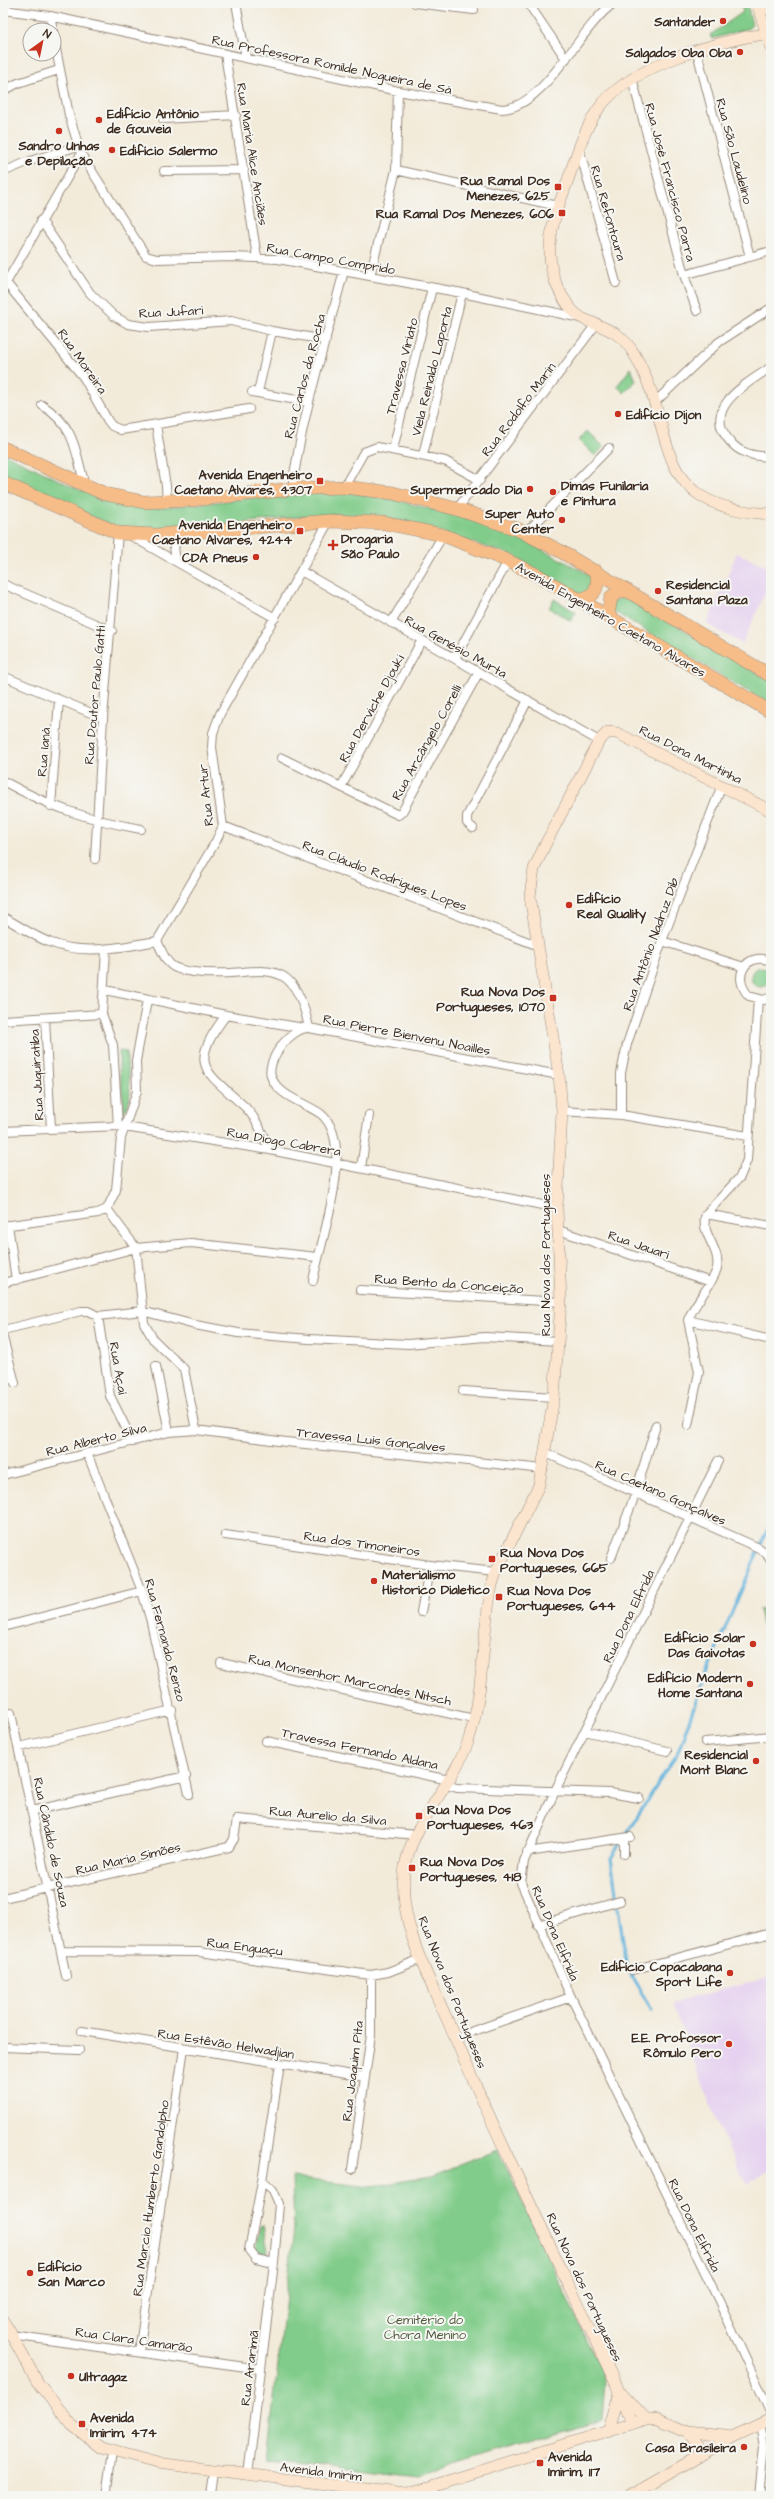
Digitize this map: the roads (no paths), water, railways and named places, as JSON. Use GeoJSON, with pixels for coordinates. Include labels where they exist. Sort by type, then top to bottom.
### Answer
{"type":"FeatureCollection","features":[{"type":"Feature","properties":{"kind":"main road"},"geometry":{"type":"LineString","coordinates":[[3,448],[85,486],[125,499],[167,502],[292,489],[344,487],[393,493],[458,509],[526,533],[596,571],[771,676]]}},
{"type":"Feature","properties":{"kind":"main road","name":"Avenida Engenheiro Caetano Alvares"},"geometry":{"type":"LineString","coordinates":[[3,483],[123,533],[156,535],[329,521],[384,523],[443,535],[508,561],[580,599],[771,712]]}},
{"type":"Feature","properties":{"kind":"main road"},"geometry":{"type":"LineString","coordinates":[[580,599],[591,596],[596,589],[598,582],[596,571]]}},
{"type":"Feature","properties":{"kind":"main road"},"geometry":{"type":"LineString","coordinates":[[608,615],[611,597],[621,591],[628,590]]}},
{"type":"Feature","properties":{"kind":"street"},"geometry":{"type":"LineString","coordinates":[[236,3],[246,58]]}},
{"type":"Feature","properties":{"kind":"street"},"geometry":{"type":"LineString","coordinates":[[415,3],[474,10]]}},
{"type":"Feature","properties":{"kind":"street"},"geometry":{"type":"LineString","coordinates":[[528,3],[566,59]]}},
{"type":"Feature","properties":{"kind":"street"},"geometry":{"type":"LineString","coordinates":[[757,3],[769,34],[771,48]]}},
{"type":"Feature","properties":{"kind":"street"},"geometry":{"type":"LineString","coordinates":[[768,3],[771,11]]}},
{"type":"Feature","properties":{"kind":"street","name":"Rua Professora Romilde Nogueira de Sá"},"geometry":{"type":"LineString","coordinates":[[3,10],[50,16],[398,91],[509,109],[521,103],[543,85],[610,4]]}},
{"type":"Feature","properties":{"kind":"street"},"geometry":{"type":"LineString","coordinates":[[50,16],[51,22]]}},
{"type":"Feature","properties":{"kind":"street"},"geometry":{"type":"LineString","coordinates":[[769,34],[697,52],[652,66],[616,89],[596,111],[579,148],[558,206],[549,246],[550,260],[556,285],[564,298],[582,319],[597,323],[614,331],[632,351],[646,380],[674,466],[680,477],[692,489],[717,505],[736,511],[771,514]]}},
{"type":"Feature","properties":{"kind":"street","name":"Rua São Laudelino"},"geometry":{"type":"LineString","coordinates":[[697,52],[750,257]]}},
{"type":"Feature","properties":{"kind":"street","name":"Rua Maria Alice Anciães"},"geometry":{"type":"LineString","coordinates":[[225,54],[236,115],[257,258]]}},
{"type":"Feature","properties":{"kind":"street"},"geometry":{"type":"LineString","coordinates":[[4,282],[80,150],[58,62]]}},
{"type":"Feature","properties":{"kind":"street"},"geometry":{"type":"LineString","coordinates":[[3,91],[18,83],[59,70]]}},
{"type":"Feature","properties":{"kind":"street","name":"Rua José Francisco Parra"},"geometry":{"type":"LineString","coordinates":[[632,78],[684,275],[771,251]]}},
{"type":"Feature","properties":{"kind":"street"},"geometry":{"type":"LineString","coordinates":[[370,276],[396,170],[398,91]]}},
{"type":"Feature","properties":{"kind":"street"},"geometry":{"type":"LineString","coordinates":[[163,119],[236,115]]}},
{"type":"Feature","properties":{"kind":"street","name":"Rua Refontoura"},"geometry":{"type":"LineString","coordinates":[[579,148],[616,283]]}},
{"type":"Feature","properties":{"kind":"street"},"geometry":{"type":"LineString","coordinates":[[3,172],[27,162],[80,150]]}},
{"type":"Feature","properties":{"kind":"street","name":"Rua Campo Comprido"},"geometry":{"type":"LineString","coordinates":[[80,150],[146,256],[157,259],[257,258],[344,271],[462,293],[582,319]]}},
{"type":"Feature","properties":{"kind":"street"},"geometry":{"type":"LineString","coordinates":[[164,171],[244,170]]}},
{"type":"Feature","properties":{"kind":"street"},"geometry":{"type":"LineString","coordinates":[[396,170],[558,206]]}},
{"type":"Feature","properties":{"kind":"street","name":"Rua Jufari"},"geometry":{"type":"LineString","coordinates":[[41,220],[90,293],[114,316],[128,324],[149,327],[231,321],[272,331],[326,340]]}},
{"type":"Feature","properties":{"kind":"street","name":"Rua Carlos da Rocha"},"geometry":{"type":"LineString","coordinates":[[292,489],[297,453],[308,402],[344,271]]}},
{"type":"Feature","properties":{"kind":"street"},"geometry":{"type":"LineString","coordinates":[[684,275],[697,312]]}},
{"type":"Feature","properties":{"kind":"street","name":"Rua Moreira"},"geometry":{"type":"LineString","coordinates":[[4,282],[84,378],[112,426],[121,430],[249,409]]}},
{"type":"Feature","properties":{"kind":"street","name":"Travessa Viriato"},"geometry":{"type":"LineString","coordinates":[[393,448],[432,288]]}},
{"type":"Feature","properties":{"kind":"street","name":"Viela Reinaldo Laporta"},"geometry":{"type":"LineString","coordinates":[[423,455],[462,293]]}},
{"type":"Feature","properties":{"kind":"street"},"geometry":{"type":"LineString","coordinates":[[654,403],[719,342],[771,308]]}},
{"type":"Feature","properties":{"kind":"street","name":"Rua Rodolfo Marin"},"geometry":{"type":"LineString","coordinates":[[458,509],[597,323]]}},
{"type":"Feature","properties":{"kind":"street"},"geometry":{"type":"LineString","coordinates":[[272,331],[255,392],[308,402]]}},
{"type":"Feature","properties":{"kind":"street"},"geometry":{"type":"LineString","coordinates":[[771,367],[734,394],[724,406],[719,421],[726,438],[745,454],[771,457]]}},
{"type":"Feature","properties":{"kind":"street"},"geometry":{"type":"LineString","coordinates":[[42,405],[56,414],[69,430],[85,486]]}},
{"type":"Feature","properties":{"kind":"street"},"geometry":{"type":"LineString","coordinates":[[156,424],[166,486],[167,502]]}},
{"type":"Feature","properties":{"kind":"street"},"geometry":{"type":"LineString","coordinates":[[344,487],[366,450],[377,447],[393,448],[445,461],[480,480]]}},
{"type":"Feature","properties":{"kind":"street"},"geometry":{"type":"LineString","coordinates":[[526,533],[609,448]]}},
{"type":"Feature","properties":{"kind":"street","name":"Rua Artur"},"geometry":{"type":"LineString","coordinates":[[157,942],[216,841],[223,826],[212,747],[213,733],[220,714],[329,521]]}},
{"type":"Feature","properties":{"kind":"street"},"geometry":{"type":"LineString","coordinates":[[123,533],[176,561],[275,618]]}},
{"type":"Feature","properties":{"kind":"street","name":"Rua Doutor Paulo Gatti"},"geometry":{"type":"LineString","coordinates":[[95,859],[103,718],[123,533]]}},
{"type":"Feature","properties":{"kind":"street"},"geometry":{"type":"LineString","coordinates":[[176,561],[174,546],[182,533]]}},
{"type":"Feature","properties":{"kind":"street"},"geometry":{"type":"LineString","coordinates":[[390,623],[443,535]]}},
{"type":"Feature","properties":{"kind":"street"},"geometry":{"type":"LineString","coordinates":[[455,658],[508,561]]}},
{"type":"Feature","properties":{"kind":"street","name":"Rua Genésio Murta"},"geometry":{"type":"LineString","coordinates":[[301,571],[599,741]]}},
{"type":"Feature","properties":{"kind":"street"},"geometry":{"type":"LineString","coordinates":[[3,584],[112,631]]}},
{"type":"Feature","properties":{"kind":"street","name":"Rua Derviche Djouki"},"geometry":{"type":"LineString","coordinates":[[341,787],[422,640]]}},
{"type":"Feature","properties":{"kind":"street","name":"Rua Arcângelo Corelli"},"geometry":{"type":"LineString","coordinates":[[282,758],[396,815],[400,814],[479,672]]}},
{"type":"Feature","properties":{"kind":"street"},"geometry":{"type":"LineString","coordinates":[[3,676],[103,718]]}},
{"type":"Feature","properties":{"kind":"street","name":"Rua Ianá"},"geometry":{"type":"LineString","coordinates":[[51,806],[59,700]]}},
{"type":"Feature","properties":{"kind":"street"},"geometry":{"type":"LineString","coordinates":[[473,828],[467,823],[467,816],[528,700]]}},
{"type":"Feature","properties":{"kind":"street","name":"Rua Dona Martinha"},"geometry":{"type":"LineString","coordinates":[[599,741],[608,732],[617,733],[771,811]]}},
{"type":"Feature","properties":{"kind":"street","name":"Rua Nova dos Portugueses"},"geometry":{"type":"LineString","coordinates":[[599,741],[534,869],[530,896],[559,1074],[562,1111],[557,1208],[561,1302],[554,1397],[546,1453],[543,1469],[532,1502],[496,1572],[487,1606],[474,1719],[464,1751],[417,1835],[405,1861],[404,1885],[408,1924],[421,1959],[506,2154],[618,2388],[631,2424]]}},
{"type":"Feature","properties":{"kind":"street"},"geometry":{"type":"LineString","coordinates":[[3,781],[51,806],[97,820],[141,828]]}},
{"type":"Feature","properties":{"kind":"street","name":"Rua Antônio Nadruz Dib"},"geometry":{"type":"LineString","coordinates":[[621,1116],[623,1059],[662,941],[722,786]]}},
{"type":"Feature","properties":{"kind":"street","name":"Rua Cláudio Rodrigues Lopes"},"geometry":{"type":"LineString","coordinates":[[223,826],[538,946]]}},
{"type":"Feature","properties":{"kind":"street"},"geometry":{"type":"LineString","coordinates":[[3,917],[48,942],[62,947],[106,950],[157,942]]}},
{"type":"Feature","properties":{"kind":"street"},"geometry":{"type":"LineString","coordinates":[[662,941],[744,967]]}},
{"type":"Feature","properties":{"kind":"street","name":"Rua Pierre Bienvenu Noailles"},"geometry":{"type":"LineString","coordinates":[[157,942],[166,959],[172,966],[182,970],[209,974],[273,971],[283,975],[297,989],[306,1028],[559,1074]]}},
{"type":"Feature","properties":{"kind":"street"},"geometry":{"type":"LineString","coordinates":[[16,1280],[6,1226],[98,1213],[108,1209],[116,1190],[121,1127],[113,1045],[102,1014],[105,990],[106,950]]}},
{"type":"Feature","properties":{"kind":"street"},"geometry":{"type":"LineString","coordinates":[[771,961],[756,959],[744,967],[740,983],[743,990],[749,996],[758,999],[771,997]]}},
{"type":"Feature","properties":{"kind":"street"},"geometry":{"type":"LineString","coordinates":[[105,990],[146,1000],[306,1028]]}},
{"type":"Feature","properties":{"kind":"street"},"geometry":{"type":"LineString","coordinates":[[688,1424],[699,1372],[688,1320],[711,1282],[717,1267],[716,1259],[705,1226],[706,1214],[740,1177],[744,1169],[748,1136],[758,999]]}},
{"type":"Feature","properties":{"kind":"street"},"geometry":{"type":"LineString","coordinates":[[121,1127],[137,1090],[136,1061],[146,1000]]}},
{"type":"Feature","properties":{"kind":"street"},"geometry":{"type":"LineString","coordinates":[[3,1020],[45,1019],[102,1014]]}},
{"type":"Feature","properties":{"kind":"street"},"geometry":{"type":"LineString","coordinates":[[226,1015],[206,1045],[203,1055],[205,1065],[217,1085],[250,1114],[270,1150]]}},
{"type":"Feature","properties":{"kind":"street","name":"Rua Juquiratiba"},"geometry":{"type":"LineString","coordinates":[[45,1019],[51,1129]]}},
{"type":"Feature","properties":{"kind":"street"},"geometry":{"type":"LineString","coordinates":[[306,1028],[281,1046],[273,1057],[270,1067],[271,1076],[282,1090],[320,1114],[328,1121],[335,1140],[336,1163],[330,1204],[317,1257],[313,1281]]}},
{"type":"Feature","properties":{"kind":"street"},"geometry":{"type":"LineString","coordinates":[[562,1111],[621,1116],[748,1136]]}},
{"type":"Feature","properties":{"kind":"street"},"geometry":{"type":"LineString","coordinates":[[361,1168],[369,1115]]}},
{"type":"Feature","properties":{"kind":"street","name":"Rua Diogo Cabrera"},"geometry":{"type":"LineString","coordinates":[[3,1131],[121,1127],[270,1150],[557,1208]]}},
{"type":"Feature","properties":{"kind":"street"},"geometry":{"type":"LineString","coordinates":[[108,1209],[136,1248],[142,1311],[147,1331],[184,1369],[196,1430]]}},
{"type":"Feature","properties":{"kind":"street"},"geometry":{"type":"LineString","coordinates":[[706,1214],[771,1226]]}},
{"type":"Feature","properties":{"kind":"street","name":"Rua Jauari"},"geometry":{"type":"LineString","coordinates":[[558,1230],[711,1282]]}},
{"type":"Feature","properties":{"kind":"street"},"geometry":{"type":"LineString","coordinates":[[3,1283],[136,1248],[198,1244],[317,1257]]}},
{"type":"Feature","properties":{"kind":"street","name":"Rua Bento da Conceição"},"geometry":{"type":"LineString","coordinates":[[360,1290],[561,1302]]}},
{"type":"Feature","properties":{"kind":"street"},"geometry":{"type":"LineString","coordinates":[[3,1330],[81,1311],[88,1311],[98,1316],[142,1311],[195,1325],[238,1333],[309,1339],[408,1344],[485,1337],[559,1341]]}},
{"type":"Feature","properties":{"kind":"street","name":"Rua Açaí"},"geometry":{"type":"LineString","coordinates":[[98,1316],[110,1396],[133,1442]]}},
{"type":"Feature","properties":{"kind":"street"},"geometry":{"type":"LineString","coordinates":[[688,1320],[771,1340]]}},
{"type":"Feature","properties":{"kind":"street"},"geometry":{"type":"LineString","coordinates":[[3,1338],[15,1383]]}},
{"type":"Feature","properties":{"kind":"street"},"geometry":{"type":"LineString","coordinates":[[156,1366],[169,1432]]}},
{"type":"Feature","properties":{"kind":"street"},"geometry":{"type":"LineString","coordinates":[[463,1391],[554,1397]]}},
{"type":"Feature","properties":{"kind":"street"},"geometry":{"type":"LineString","coordinates":[[611,1558],[635,1495],[656,1425]]}},
{"type":"Feature","properties":{"kind":"street","name":"Rua Alberto Silva"},"geometry":{"type":"LineString","coordinates":[[3,1475],[169,1432],[196,1430]]}},
{"type":"Feature","properties":{"kind":"street","name":"Travessa Luís Gonçalves"},"geometry":{"type":"LineString","coordinates":[[196,1430],[301,1444],[543,1469]]}},
{"type":"Feature","properties":{"kind":"street","name":"Rua Fernando Renzo"},"geometry":{"type":"LineString","coordinates":[[87,1453],[142,1591],[172,1710],[189,1794]]}},
{"type":"Feature","properties":{"kind":"street","name":"Rua Caetano Gonçalves"},"geometry":{"type":"LineString","coordinates":[[546,1453],[635,1495],[759,1548],[771,1561]]}},
{"type":"Feature","properties":{"kind":"street","name":"Rua Dona Elfrida"},"geometry":{"type":"LineString","coordinates":[[718,1461],[555,1791],[527,1852],[521,1872],[521,1883],[570,1997],[719,2301],[771,2414]]}},
{"type":"Feature","properties":{"kind":"street","name":"Rua dos Timoneiros"},"geometry":{"type":"LineString","coordinates":[[225,1535],[430,1565],[496,1572]]}},
{"type":"Feature","properties":{"kind":"street"},"geometry":{"type":"LineString","coordinates":[[421,1612],[430,1565]]}},
{"type":"Feature","properties":{"kind":"street"},"geometry":{"type":"LineString","coordinates":[[3,1627],[142,1591]]}},
{"type":"Feature","properties":{"kind":"street","name":"Rua Monsenhor Marcondes Nitsch"},"geometry":{"type":"LineString","coordinates":[[221,1663],[474,1719]]}},
{"type":"Feature","properties":{"kind":"street"},"geometry":{"type":"LineString","coordinates":[[20,1746],[172,1710]]}},
{"type":"Feature","properties":{"kind":"street","name":"Rua Cândido de Souza"},"geometry":{"type":"LineString","coordinates":[[11,1713],[20,1746],[66,1976]]}},
{"type":"Feature","properties":{"kind":"street"},"geometry":{"type":"LineString","coordinates":[[585,1731],[667,1751]]}},
{"type":"Feature","properties":{"kind":"street"},"geometry":{"type":"LineString","coordinates":[[705,1742],[771,1736]]}},
{"type":"Feature","properties":{"kind":"street","name":"Travessa Fernando Aldana"},"geometry":{"type":"LineString","coordinates":[[266,1741],[448,1782],[457,1788],[555,1791],[609,1794],[638,1798]]}},
{"type":"Feature","properties":{"kind":"street"},"geometry":{"type":"LineString","coordinates":[[32,1811],[186,1776]]}},
{"type":"Feature","properties":{"kind":"street","name":"Rua Aurelio da Silva"},"geometry":{"type":"LineString","coordinates":[[237,1819],[417,1835]]}},
{"type":"Feature","properties":{"kind":"street","name":"Rua Maria Simões"},"geometry":{"type":"LineString","coordinates":[[3,1898],[229,1847],[234,1838],[237,1819]]}},
{"type":"Feature","properties":{"kind":"street"},"geometry":{"type":"LineString","coordinates":[[527,1852],[627,1837],[624,1854]]}},
{"type":"Feature","properties":{"kind":"street"},"geometry":{"type":"LineString","coordinates":[[538,1925],[620,1902]]}},
{"type":"Feature","properties":{"kind":"street"},"geometry":{"type":"LineString","coordinates":[[632,1970],[771,1933]]}},
{"type":"Feature","properties":{"kind":"street","name":"Rua Enguaçu"},"geometry":{"type":"LineString","coordinates":[[62,1951],[216,1953],[371,1975],[388,1972],[421,1959]]}},
{"type":"Feature","properties":{"kind":"street","name":"Rua Joaquim Pita"},"geometry":{"type":"LineString","coordinates":[[352,2169],[371,2035],[371,1975]]}},
{"type":"Feature","properties":{"kind":"street"},"geometry":{"type":"LineString","coordinates":[[456,2040],[473,2031],[570,1997]]}},
{"type":"Feature","properties":{"kind":"street","name":"Rua Estêvão Helwadjian"},"geometry":{"type":"LineString","coordinates":[[82,2031],[365,2077]]}},
{"type":"Feature","properties":{"kind":"street"},"geometry":{"type":"LineString","coordinates":[[3,2048],[79,2050]]}},
{"type":"Feature","properties":{"kind":"street","name":"Rua Marcio Humberto Gandolpho"},"geometry":{"type":"LineString","coordinates":[[139,2352],[184,2048]]}},
{"type":"Feature","properties":{"kind":"street"},"geometry":{"type":"LineString","coordinates":[[274,2263],[256,2259],[249,2250],[262,2181],[280,2064]]}},
{"type":"Feature","properties":{"kind":"street","name":"Rua Ararimã"},"geometry":{"type":"LineString","coordinates":[[248,2475],[274,2263],[279,2204],[273,2190],[262,2181]]}},
{"type":"Feature","properties":{"kind":"street","name":"Avenida Imirim"},"geometry":{"type":"LineString","coordinates":[[3,2320],[7,2334],[38,2384],[56,2408],[90,2441],[112,2452],[157,2463],[406,2495],[646,2420],[657,2419],[688,2432],[732,2437]]}},
{"type":"Feature","properties":{"kind":"street","name":"Rua Clara Camarão"},"geometry":{"type":"LineString","coordinates":[[7,2334],[261,2369]]}},
{"type":"Feature","properties":{"kind":"street"},"geometry":{"type":"LineString","coordinates":[[607,2432],[618,2388]]}},
{"type":"Feature","properties":{"kind":"street","name":"Rua Nova dos Portugueses"},"geometry":{"type":"LineString","coordinates":[[618,2388],[646,2420]]}},
{"type":"Feature","properties":{"kind":"street"},"geometry":{"type":"LineString","coordinates":[[630,2496],[702,2453],[760,2423],[771,2419]]}},
{"type":"Feature","properties":{"kind":"street"},"geometry":{"type":"LineString","coordinates":[[759,2496],[764,2447],[760,2423]]}},
{"type":"Feature","properties":{"kind":"street"},"geometry":{"type":"LineString","coordinates":[[688,2432],[702,2453]]}},
{"type":"Feature","properties":{"kind":"street"},"geometry":{"type":"LineString","coordinates":[[106,2496],[112,2452]]}},
{"type":"Feature","properties":{"kind":"street"},"geometry":{"type":"LineString","coordinates":[[210,2496],[213,2471]]}},
{"type":"Feature","properties":{"kind":"street"},"geometry":{"type":"LineString","coordinates":[[429,2496],[436,2486]]}},
{"type":"Feature","properties":{"kind":"waterway"},"geometry":{"type":"LineString","coordinates":[[625,1836],[678,1752],[706,1673],[769,1526],[771,1512]]}},
{"type":"Feature","properties":{"kind":"waterway"},"geometry":{"type":"LineString","coordinates":[[622,1841],[611,1858],[627,1969],[652,2010]]}},
{"type":"Feature","properties":{"kind":"place","name":"Santander"},"geometry":{"type":"Point","coordinates":[723,21]}},
{"type":"Feature","properties":{"kind":"place","name":"Salgados Oba Oba"},"geometry":{"type":"Point","coordinates":[740,52]}},
{"type":"Feature","properties":{"kind":"place","name":"Edifício Antônio de Gouveia"},"geometry":{"type":"Point","coordinates":[99,120]}},
{"type":"Feature","properties":{"kind":"place","name":"Sandro Unhas e Depilação"},"geometry":{"type":"Point","coordinates":[59,131]}},
{"type":"Feature","properties":{"kind":"place","name":"Edifício Salermo"},"geometry":{"type":"Point","coordinates":[112,150]}},
{"type":"Feature","properties":{"kind":"place","name":"Rua Ramal Dos Menezes, 625"},"geometry":{"type":"Point","coordinates":[558,187]}},
{"type":"Feature","properties":{"kind":"place","name":"Rua Ramal Dos Menezes, 606"},"geometry":{"type":"Point","coordinates":[562,213]}},
{"type":"Feature","properties":{"kind":"place","name":"Edifício Dijon"},"geometry":{"type":"Point","coordinates":[618,414]}},
{"type":"Feature","properties":{"kind":"place","name":"Avenida Engenheiro Caetano Alvares, 4307"},"geometry":{"type":"Point","coordinates":[320,481]}},
{"type":"Feature","properties":{"kind":"place","name":"Supermercado Dia"},"geometry":{"type":"Point","coordinates":[530,489]}},
{"type":"Feature","properties":{"kind":"place","name":"Dimas Funilaria e Pintura"},"geometry":{"type":"Point","coordinates":[553,492]}},
{"type":"Feature","properties":{"kind":"place","name":"Super Auto Center"},"geometry":{"type":"Point","coordinates":[562,520]}},
{"type":"Feature","properties":{"kind":"place","name":"Avenida Engenheiro Caetano Alvares, 4244"},"geometry":{"type":"Point","coordinates":[300,531]}},
{"type":"Feature","properties":{"kind":"place","name":"Drogaria São Paulo"},"geometry":{"type":"Point","coordinates":[333,545]}},
{"type":"Feature","properties":{"kind":"place","name":"CDA Pneus"},"geometry":{"type":"Point","coordinates":[256,557]}},
{"type":"Feature","properties":{"kind":"place","name":"Residencial Santana Plaza"},"geometry":{"type":"Point","coordinates":[658,591]}},
{"type":"Feature","properties":{"kind":"place","name":"Edifício Real Quality"},"geometry":{"type":"Point","coordinates":[569,905]}},
{"type":"Feature","properties":{"kind":"place","name":"Rua Nova Dos Portugueses, 1070"},"geometry":{"type":"Point","coordinates":[553,998]}},
{"type":"Feature","properties":{"kind":"place","name":"Rua Nova Dos Portugueses, 665"},"geometry":{"type":"Point","coordinates":[492,1559]}},
{"type":"Feature","properties":{"kind":"place","name":"Materialismo Historico Dialetico"},"geometry":{"type":"Point","coordinates":[374,1581]}},
{"type":"Feature","properties":{"kind":"place","name":"Rua Nova Dos Portugueses, 644"},"geometry":{"type":"Point","coordinates":[499,1597]}},
{"type":"Feature","properties":{"kind":"place","name":"Edifício Solar Das Gaivotas"},"geometry":{"type":"Point","coordinates":[753,1644]}},
{"type":"Feature","properties":{"kind":"place","name":"Edifício Modern Home Santana"},"geometry":{"type":"Point","coordinates":[750,1684]}},
{"type":"Feature","properties":{"kind":"place","name":"Residencial Mont Blanc"},"geometry":{"type":"Point","coordinates":[756,1761]}},
{"type":"Feature","properties":{"kind":"place","name":"Rua Nova Dos Portugueses, 463"},"geometry":{"type":"Point","coordinates":[419,1816]}},
{"type":"Feature","properties":{"kind":"place","name":"Rua Nova Dos Portugueses, 418"},"geometry":{"type":"Point","coordinates":[412,1868]}},
{"type":"Feature","properties":{"kind":"place","name":"Edifício Copacabana Sport Life"},"geometry":{"type":"Point","coordinates":[730,1973]}},
{"type":"Feature","properties":{"kind":"place","name":"E.E. Profossor Rômulo Pero"},"geometry":{"type":"Point","coordinates":[729,2044]}},
{"type":"Feature","properties":{"kind":"place","name":"Edifício San Marco"},"geometry":{"type":"Point","coordinates":[30,2273]}},
{"type":"Feature","properties":{"kind":"place","name":"Ultragaz"},"geometry":{"type":"Point","coordinates":[71,2376]}},
{"type":"Feature","properties":{"kind":"place","name":"Avenida Imirim, 474"},"geometry":{"type":"Point","coordinates":[82,2424]}},
{"type":"Feature","properties":{"kind":"place","name":"Casa Brasileira"},"geometry":{"type":"Point","coordinates":[744,2447]}},
{"type":"Feature","properties":{"kind":"place","name":"Avenida Imirim, 117"},"geometry":{"type":"Point","coordinates":[540,2463]}},
{"type":"Feature","properties":{"kind":"park label","name":"Cemitério do Chora Menino"},"geometry":{"type":"Point","coordinates":[425,2326]}}]}
